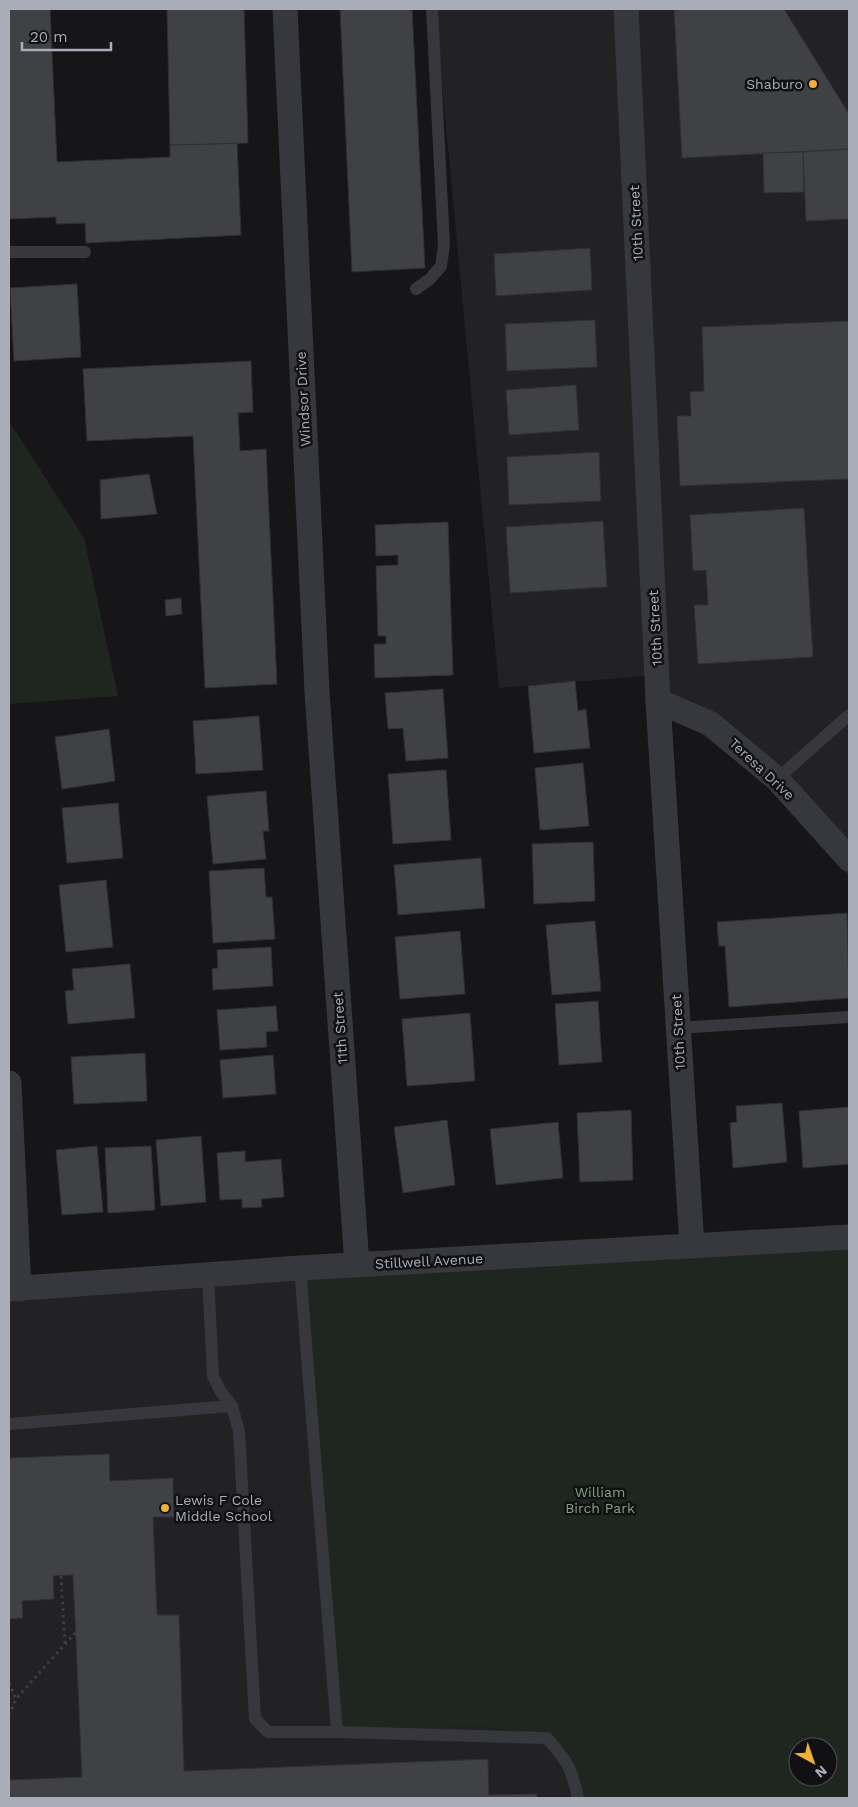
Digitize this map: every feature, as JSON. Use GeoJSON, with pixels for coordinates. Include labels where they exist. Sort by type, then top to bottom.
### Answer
{"type":"FeatureCollection","features":[{"type":"Feature","properties":{"kind":"street","name":"Windsor Drive"},"geometry":{"type":"LineString","coordinates":[[285,9],[316,692],[323,790]]}},
{"type":"Feature","properties":{"kind":"street","name":"10th Street"},"geometry":{"type":"LineString","coordinates":[[626,9],[658,700],[692,1246]]}},
{"type":"Feature","properties":{"kind":"street","name":"Teresa Drive"},"geometry":{"type":"LineString","coordinates":[[658,700],[711,724],[777,779],[849,859]]}},
{"type":"Feature","properties":{"kind":"street","name":"11th Street"},"geometry":{"type":"LineString","coordinates":[[323,790],[357,1265]]}},
{"type":"Feature","properties":{"kind":"street"},"geometry":{"type":"LineString","coordinates":[[9,1083],[14,1289]]}},
{"type":"Feature","properties":{"kind":"street","name":"Stillwell Avenue"},"geometry":{"type":"LineString","coordinates":[[14,1289],[300,1268],[849,1237]]}},
{"type":"Feature","properties":{"kind":"lane"},"geometry":{"type":"LineString","coordinates":[[416,289],[430,279],[441,266],[444,245],[432,9]]}},
{"type":"Feature","properties":{"kind":"lane"},"geometry":{"type":"LineString","coordinates":[[9,252],[85,252]]}},
{"type":"Feature","properties":{"kind":"lane"},"geometry":{"type":"LineString","coordinates":[[777,779],[849,715]]}},
{"type":"Feature","properties":{"kind":"lane"},"geometry":{"type":"LineString","coordinates":[[678,1028],[849,1017]]}},
{"type":"Feature","properties":{"kind":"lane"},"geometry":{"type":"LineString","coordinates":[[300,1268],[337,1732]]}},
{"type":"Feature","properties":{"kind":"lane"},"geometry":{"type":"LineString","coordinates":[[208,1276],[213,1376],[221,1392],[232,1406],[239,1432],[255,1719],[268,1732],[548,1738],[565,1758],[572,1772],[578,1798]]}},
{"type":"Feature","properties":{"kind":"lane"},"geometry":{"type":"LineString","coordinates":[[9,1424],[232,1406]]}},
{"type":"Feature","properties":{"kind":"path"},"geometry":{"type":"LineString","coordinates":[[61,1576],[65,1644]]}},
{"type":"Feature","properties":{"kind":"path"},"geometry":{"type":"LineString","coordinates":[[9,1715],[16,1699],[75,1633]]}},
{"type":"Feature","properties":{"kind":"path"},"geometry":{"type":"LineString","coordinates":[[9,1683],[16,1699]]}},
{"type":"Feature","properties":{"kind":"path"},"geometry":{"type":"LineString","coordinates":[[9,1698],[16,1699]]}},
{"type":"Feature","properties":{"kind":"shaded area"},"geometry":{"type":"Polygon","coordinates":[[[435,9],[849,9],[849,877],[770,787],[658,701],[657,675],[499,688],[435,9]]]}},
{"type":"Feature","properties":{"kind":"shaded area","name":"Lewis F Cole Middle School"},"geometry":{"type":"Polygon","coordinates":[[[300,1268],[342,1728],[484,1726],[553,1744],[572,1798],[9,1798],[9,1289],[300,1268]]]}},
{"type":"Feature","properties":{"kind":"green space"},"geometry":{"type":"Polygon","coordinates":[[[9,421],[84,538],[118,696],[9,704],[9,421]]]}},
{"type":"Feature","properties":{"kind":"green space","name":"William Birch Park"},"geometry":{"type":"Polygon","coordinates":[[[849,1237],[849,1798],[572,1798],[553,1744],[484,1726],[342,1729],[300,1268],[849,1237]]]}},
{"type":"Feature","properties":{"kind":"building"},"geometry":{"type":"Polygon","coordinates":[[[9,9],[50,9],[57,162],[170,157],[170,145],[237,143],[241,235],[86,243],[85,223],[56,224],[56,217],[9,219],[9,9]]]}},
{"type":"Feature","properties":{"kind":"building"},"geometry":{"type":"Polygon","coordinates":[[[167,9],[244,9],[248,143],[170,145],[167,9]]]}},
{"type":"Feature","properties":{"kind":"building"},"geometry":{"type":"Polygon","coordinates":[[[340,9],[412,9],[425,268],[352,272],[340,9]]]}},
{"type":"Feature","properties":{"kind":"building"},"geometry":{"type":"Polygon","coordinates":[[[674,9],[784,9],[849,114],[849,149],[682,158],[674,9]]]}},
{"type":"Feature","properties":{"kind":"building"},"geometry":{"type":"Polygon","coordinates":[[[849,149],[849,219],[806,221],[803,152],[849,149]]]}},
{"type":"Feature","properties":{"kind":"building"},"geometry":{"type":"Polygon","coordinates":[[[803,152],[804,192],[764,193],[763,153],[803,152]]]}},
{"type":"Feature","properties":{"kind":"building"},"geometry":{"type":"Polygon","coordinates":[[[590,248],[592,290],[496,296],[494,254],[590,248]]]}},
{"type":"Feature","properties":{"kind":"building"},"geometry":{"type":"Polygon","coordinates":[[[77,284],[81,357],[14,361],[10,288],[77,284]]]}},
{"type":"Feature","properties":{"kind":"building"},"geometry":{"type":"Polygon","coordinates":[[[595,320],[597,367],[507,371],[505,324],[595,320]]]}},
{"type":"Feature","properties":{"kind":"building"},"geometry":{"type":"Polygon","coordinates":[[[849,321],[849,479],[680,486],[677,416],[691,416],[690,392],[704,391],[702,327],[849,321]]]}},
{"type":"Feature","properties":{"kind":"building"},"geometry":{"type":"Polygon","coordinates":[[[251,361],[253,412],[238,413],[240,451],[266,449],[277,684],[205,688],[193,436],[87,441],[83,369],[251,361]]]}},
{"type":"Feature","properties":{"kind":"building"},"geometry":{"type":"Polygon","coordinates":[[[576,385],[579,430],[509,435],[506,390],[576,385]]]}},
{"type":"Feature","properties":{"kind":"building"},"geometry":{"type":"Polygon","coordinates":[[[599,452],[601,501],[509,505],[507,457],[599,452]]]}},
{"type":"Feature","properties":{"kind":"building"},"geometry":{"type":"Polygon","coordinates":[[[149,474],[157,514],[101,519],[100,480],[149,474]]]}},
{"type":"Feature","properties":{"kind":"building"},"geometry":{"type":"Polygon","coordinates":[[[804,508],[813,657],[698,664],[694,605],[708,605],[706,570],[693,571],[690,515],[804,508]]]}},
{"type":"Feature","properties":{"kind":"building"},"geometry":{"type":"Polygon","coordinates":[[[603,521],[607,587],[510,593],[506,527],[603,521]]]}},
{"type":"Feature","properties":{"kind":"building"},"geometry":{"type":"Polygon","coordinates":[[[448,522],[453,675],[375,678],[374,644],[386,644],[386,636],[378,636],[376,566],[398,565],[398,555],[376,556],[375,525],[448,522]]]}},
{"type":"Feature","properties":{"kind":"building"},"geometry":{"type":"Polygon","coordinates":[[[181,598],[182,614],[166,616],[165,600],[181,598]]]}},
{"type":"Feature","properties":{"kind":"building"},"geometry":{"type":"Polygon","coordinates":[[[575,681],[578,711],[586,709],[590,748],[534,753],[528,686],[575,681]]]}},
{"type":"Feature","properties":{"kind":"building"},"geometry":{"type":"Polygon","coordinates":[[[443,689],[448,758],[406,761],[403,728],[388,729],[385,693],[443,689]]]}},
{"type":"Feature","properties":{"kind":"building"},"geometry":{"type":"Polygon","coordinates":[[[259,716],[263,770],[196,774],[193,721],[259,716]]]}},
{"type":"Feature","properties":{"kind":"building"},"geometry":{"type":"Polygon","coordinates":[[[109,729],[115,781],[62,789],[55,737],[109,729]]]}},
{"type":"Feature","properties":{"kind":"building"},"geometry":{"type":"Polygon","coordinates":[[[583,763],[589,826],[540,830],[535,768],[583,763]]]}},
{"type":"Feature","properties":{"kind":"building"},"geometry":{"type":"Polygon","coordinates":[[[446,770],[451,840],[393,844],[388,774],[446,770]]]}},
{"type":"Feature","properties":{"kind":"building"},"geometry":{"type":"Polygon","coordinates":[[[266,791],[269,831],[263,831],[266,859],[213,864],[207,796],[266,791]]]}},
{"type":"Feature","properties":{"kind":"building"},"geometry":{"type":"Polygon","coordinates":[[[118,803],[123,858],[67,863],[62,808],[118,803]]]}},
{"type":"Feature","properties":{"kind":"building"},"geometry":{"type":"Polygon","coordinates":[[[593,842],[595,901],[534,904],[532,844],[593,842]]]}},
{"type":"Feature","properties":{"kind":"building"},"geometry":{"type":"Polygon","coordinates":[[[481,858],[485,908],[398,915],[394,865],[481,858]]]}},
{"type":"Feature","properties":{"kind":"building"},"geometry":{"type":"Polygon","coordinates":[[[264,868],[266,897],[272,897],[275,939],[213,943],[209,871],[264,868]]]}},
{"type":"Feature","properties":{"kind":"building"},"geometry":{"type":"Polygon","coordinates":[[[106,880],[113,947],[66,952],[59,885],[106,880]]]}},
{"type":"Feature","properties":{"kind":"building"},"geometry":{"type":"Polygon","coordinates":[[[847,913],[849,998],[729,1007],[725,946],[719,946],[717,922],[847,913]]]}},
{"type":"Feature","properties":{"kind":"building"},"geometry":{"type":"Polygon","coordinates":[[[595,921],[601,991],[552,995],[546,925],[595,921]]]}},
{"type":"Feature","properties":{"kind":"building"},"geometry":{"type":"Polygon","coordinates":[[[460,931],[465,994],[400,999],[395,937],[460,931]]]}},
{"type":"Feature","properties":{"kind":"building"},"geometry":{"type":"Polygon","coordinates":[[[271,947],[273,986],[213,990],[212,969],[218,968],[217,950],[271,947]]]}},
{"type":"Feature","properties":{"kind":"building"},"geometry":{"type":"Polygon","coordinates":[[[130,964],[135,1018],[68,1024],[65,991],[74,990],[72,969],[130,964]]]}},
{"type":"Feature","properties":{"kind":"building"},"geometry":{"type":"Polygon","coordinates":[[[598,1001],[602,1062],[559,1065],[555,1004],[598,1001]]]}},
{"type":"Feature","properties":{"kind":"building"},"geometry":{"type":"Polygon","coordinates":[[[276,1006],[278,1031],[266,1032],[267,1047],[220,1050],[217,1010],[276,1006]]]}},
{"type":"Feature","properties":{"kind":"building"},"geometry":{"type":"Polygon","coordinates":[[[470,1013],[475,1081],[407,1086],[402,1019],[470,1013]]]}},
{"type":"Feature","properties":{"kind":"building"},"geometry":{"type":"Polygon","coordinates":[[[145,1053],[147,1101],[74,1104],[71,1057],[145,1053]]]}},
{"type":"Feature","properties":{"kind":"building"},"geometry":{"type":"Polygon","coordinates":[[[273,1055],[276,1094],[223,1098],[220,1060],[273,1055]]]}},
{"type":"Feature","properties":{"kind":"building"},"geometry":{"type":"Polygon","coordinates":[[[782,1103],[787,1162],[733,1168],[730,1123],[737,1122],[736,1106],[782,1103]]]}},
{"type":"Feature","properties":{"kind":"building"},"geometry":{"type":"Polygon","coordinates":[[[849,1107],[849,1164],[803,1168],[799,1111],[849,1107]]]}},
{"type":"Feature","properties":{"kind":"building"},"geometry":{"type":"Polygon","coordinates":[[[631,1110],[633,1180],[580,1182],[577,1113],[631,1110]]]}},
{"type":"Feature","properties":{"kind":"building"},"geometry":{"type":"Polygon","coordinates":[[[447,1120],[455,1185],[403,1193],[394,1127],[447,1120]]]}},
{"type":"Feature","properties":{"kind":"building"},"geometry":{"type":"Polygon","coordinates":[[[558,1122],[563,1178],[496,1185],[490,1129],[558,1122]]]}},
{"type":"Feature","properties":{"kind":"building"},"geometry":{"type":"Polygon","coordinates":[[[201,1136],[206,1202],[161,1206],[156,1140],[201,1136]]]}},
{"type":"Feature","properties":{"kind":"building"},"geometry":{"type":"Polygon","coordinates":[[[97,1146],[103,1212],[62,1215],[56,1150],[97,1146]]]}},
{"type":"Feature","properties":{"kind":"building"},"geometry":{"type":"Polygon","coordinates":[[[151,1146],[155,1210],[108,1213],[105,1148],[151,1146]]]}},
{"type":"Feature","properties":{"kind":"building"},"geometry":{"type":"Polygon","coordinates":[[[245,1151],[245,1162],[281,1159],[284,1197],[261,1199],[262,1207],[242,1208],[242,1199],[220,1200],[217,1153],[245,1151]]]}},
{"type":"Feature","properties":{"kind":"building"},"geometry":{"type":"Polygon","coordinates":[[[109,1454],[110,1481],[173,1478],[174,1517],[153,1517],[157,1615],[179,1615],[184,1771],[488,1759],[489,1795],[537,1794],[537,1798],[9,1798],[9,1780],[82,1777],[73,1575],[53,1576],[54,1599],[22,1601],[23,1618],[9,1619],[9,1458],[109,1454]]]}},
{"type":"Feature","properties":{"kind":"place","name":"Shaburo"},"geometry":{"type":"Point","coordinates":[813,84]}},
{"type":"Feature","properties":{"kind":"place","name":"Lewis F Cole Middle School"},"geometry":{"type":"Point","coordinates":[165,1508]}}]}
